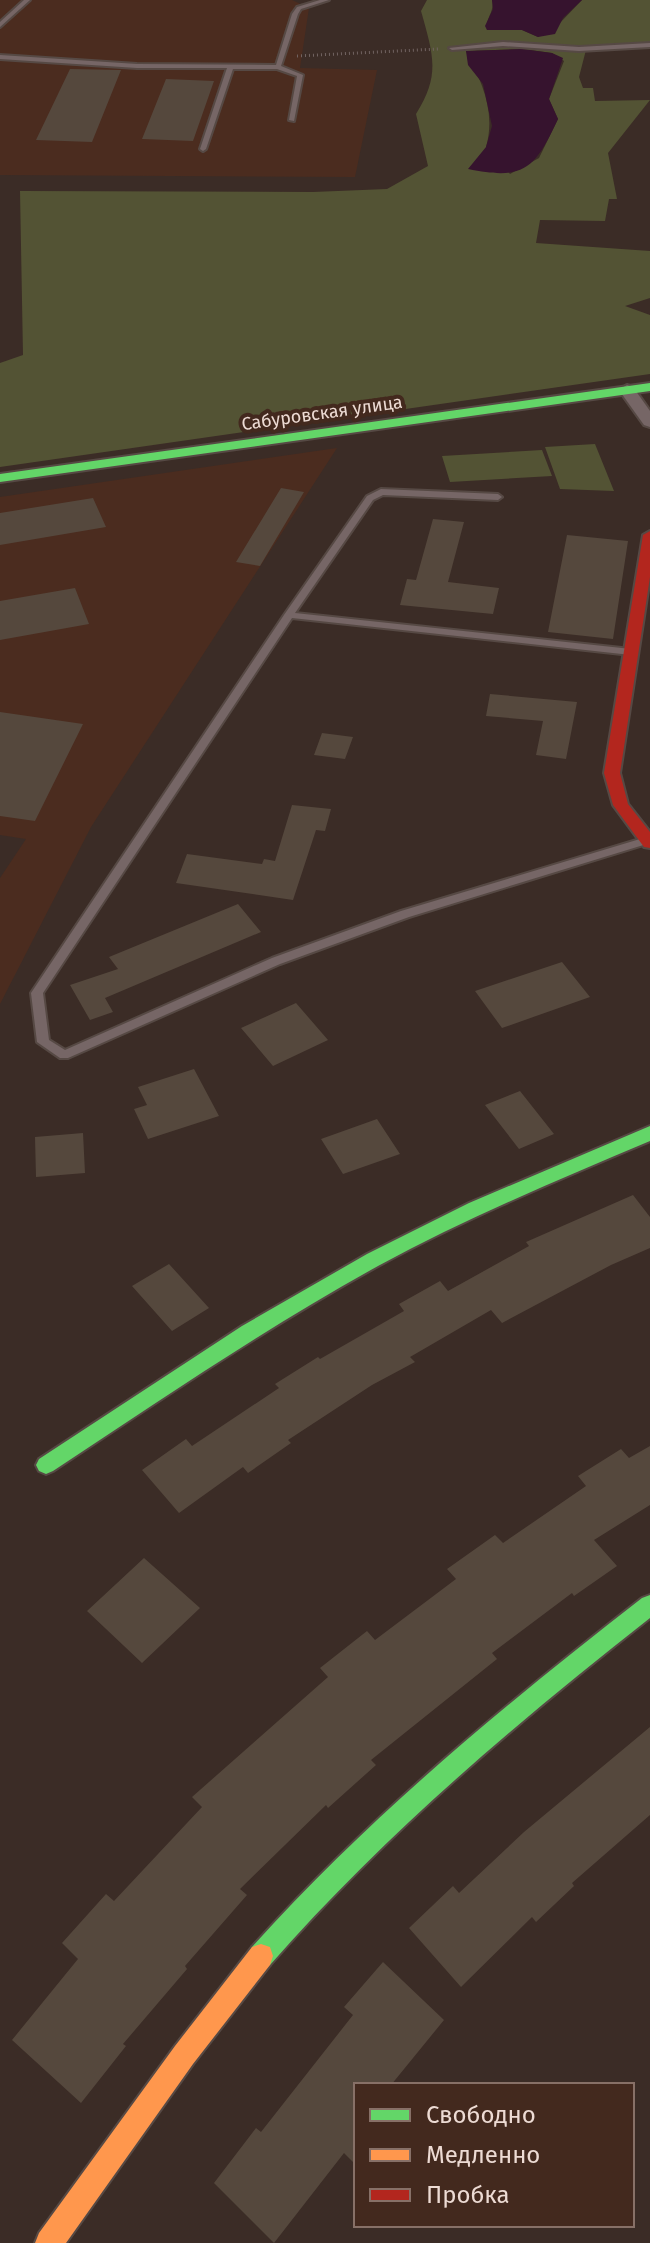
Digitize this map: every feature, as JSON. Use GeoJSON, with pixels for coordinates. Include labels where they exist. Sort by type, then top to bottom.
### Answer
{"type":"FeatureCollection","features":[{"type":"Feature","properties":{"kind":"street","name":"Сабуровская улица"},"geometry":{"type":"LineString","coordinates":[[0,478],[650,387]]}},
{"type":"Feature","properties":{"kind":"street"},"geometry":{"type":"LineString","coordinates":[[627,390],[648,416]]}},
{"type":"Feature","properties":{"kind":"street"},"geometry":{"type":"LineString","coordinates":[[649,840],[621,805],[612,773],[650,535]]}},
{"type":"Feature","properties":{"kind":"street"},"geometry":{"type":"LineString","coordinates":[[46,1465],[248,1331],[375,1258],[517,1190],[650,1133]]}},
{"type":"Feature","properties":{"kind":"street"},"geometry":{"type":"LineString","coordinates":[[49,2243],[223,2001],[331,1878],[504,1718],[650,1605]]}},
{"type":"Feature","properties":{"kind":"lane"},"geometry":{"type":"LineString","coordinates":[[0,25],[27,0]]}},
{"type":"Feature","properties":{"kind":"lane"},"geometry":{"type":"LineString","coordinates":[[278,67],[299,8],[326,0]]}},
{"type":"Feature","properties":{"kind":"lane"},"geometry":{"type":"LineString","coordinates":[[452,48],[503,44],[579,49],[650,45]]}},
{"type":"Feature","properties":{"kind":"lane"},"geometry":{"type":"LineString","coordinates":[[0,57],[230,69],[278,67],[300,75],[292,120]]}},
{"type":"Feature","properties":{"kind":"lane"},"geometry":{"type":"LineString","coordinates":[[203,149],[230,69]]}},
{"type":"Feature","properties":{"kind":"lane"},"geometry":{"type":"LineString","coordinates":[[498,497],[381,492],[370,498],[37,993],[43,1042],[64,1055],[276,961],[405,914],[649,840]]}},
{"type":"Feature","properties":{"kind":"lane"},"geometry":{"type":"LineString","coordinates":[[289,615],[631,652]]}},
{"type":"Feature","properties":{"kind":"path"},"geometry":{"type":"LineString","coordinates":[[284,57],[452,48]]}},
{"type":"Feature","properties":{"kind":"shaded area"},"geometry":{"type":"Polygon","coordinates":[[[0,0],[292,0],[309,8],[300,68],[377,70],[355,177],[0,175],[0,0]]]}},
{"type":"Feature","properties":{"kind":"shaded area"},"geometry":{"type":"Polygon","coordinates":[[[427,0],[492,0],[487,30],[522,30],[538,37],[557,26],[582,0],[650,0],[650,42],[587,46],[579,77],[583,88],[593,88],[595,101],[650,100],[608,153],[617,199],[609,199],[605,221],[540,220],[536,243],[650,251],[650,298],[625,306],[650,315],[650,374],[0,467],[0,363],[23,355],[20,191],[313,192],[387,189],[428,166],[416,114],[432,76],[429,40],[421,11],[427,0]],[[523,49],[466,51],[486,98],[489,134],[486,147],[510,174],[539,158],[558,119],[549,99],[564,61],[552,53],[523,49]]]}},
{"type":"Feature","properties":{"kind":"shaded area"},"geometry":{"type":"Polygon","coordinates":[[[492,0],[582,0],[563,18],[555,34],[538,37],[522,30],[487,30],[485,26],[493,9],[492,0]]]}},
{"type":"Feature","properties":{"kind":"shaded area"},"geometry":{"type":"Polygon","coordinates":[[[522,49],[552,53],[563,58],[549,99],[558,119],[542,149],[526,167],[503,173],[468,169],[486,147],[492,126],[483,84],[468,65],[466,51],[522,49]]]}},
{"type":"Feature","properties":{"kind":"shaded area"},"geometry":{"type":"Polygon","coordinates":[[[595,444],[614,491],[560,489],[545,447],[595,444]]]}},
{"type":"Feature","properties":{"kind":"shaded area"},"geometry":{"type":"Polygon","coordinates":[[[337,448],[91,827],[0,1004],[0,878],[26,839],[0,835],[0,497],[337,448]]]}},
{"type":"Feature","properties":{"kind":"shaded area"},"geometry":{"type":"Polygon","coordinates":[[[542,450],[552,476],[450,482],[442,456],[542,450]]]}},
{"type":"Feature","properties":{"kind":"building"},"geometry":{"type":"Polygon","coordinates":[[[70,69],[121,70],[92,142],[36,140],[70,69]]]}},
{"type":"Feature","properties":{"kind":"building"},"geometry":{"type":"Polygon","coordinates":[[[166,79],[214,81],[193,141],[142,139],[166,79]]]}},
{"type":"Feature","properties":{"kind":"building"},"geometry":{"type":"Polygon","coordinates":[[[281,488],[304,492],[260,566],[236,562],[281,488]]]}},
{"type":"Feature","properties":{"kind":"building"},"geometry":{"type":"Polygon","coordinates":[[[93,498],[106,527],[0,545],[0,513],[93,498]]]}},
{"type":"Feature","properties":{"kind":"building"},"geometry":{"type":"Polygon","coordinates":[[[433,519],[464,522],[448,582],[499,588],[493,614],[400,605],[407,579],[416,580],[433,519]]]}},
{"type":"Feature","properties":{"kind":"building"},"geometry":{"type":"Polygon","coordinates":[[[567,535],[628,541],[613,639],[548,632],[567,535]]]}},
{"type":"Feature","properties":{"kind":"building"},"geometry":{"type":"Polygon","coordinates":[[[75,588],[89,624],[0,640],[0,601],[75,588]]]}},
{"type":"Feature","properties":{"kind":"building"},"geometry":{"type":"Polygon","coordinates":[[[490,694],[577,702],[566,759],[536,755],[543,721],[486,716],[490,694]]]}},
{"type":"Feature","properties":{"kind":"building"},"geometry":{"type":"Polygon","coordinates":[[[0,712],[83,724],[35,821],[0,816],[0,712]]]}},
{"type":"Feature","properties":{"kind":"building"},"geometry":{"type":"Polygon","coordinates":[[[322,733],[353,737],[345,759],[314,755],[322,733]]]}},
{"type":"Feature","properties":{"kind":"building"},"geometry":{"type":"Polygon","coordinates":[[[292,805],[331,809],[325,831],[316,830],[293,900],[176,883],[187,854],[262,864],[264,859],[275,861],[292,805]]]}},
{"type":"Feature","properties":{"kind":"building"},"geometry":{"type":"Polygon","coordinates":[[[238,904],[261,932],[105,998],[113,1012],[90,1020],[70,985],[118,969],[109,957],[238,904]]]}},
{"type":"Feature","properties":{"kind":"building"},"geometry":{"type":"Polygon","coordinates":[[[562,962],[590,997],[502,1028],[475,991],[562,962]]]}},
{"type":"Feature","properties":{"kind":"building"},"geometry":{"type":"Polygon","coordinates":[[[296,1003],[328,1040],[273,1066],[241,1028],[296,1003]]]}},
{"type":"Feature","properties":{"kind":"building"},"geometry":{"type":"Polygon","coordinates":[[[194,1069],[219,1116],[148,1139],[134,1109],[147,1105],[138,1087],[194,1069]]]}},
{"type":"Feature","properties":{"kind":"building"},"geometry":{"type":"Polygon","coordinates":[[[520,1091],[554,1134],[519,1149],[485,1105],[520,1091]]]}},
{"type":"Feature","properties":{"kind":"building"},"geometry":{"type":"Polygon","coordinates":[[[377,1119],[400,1154],[343,1174],[321,1139],[377,1119]]]}},
{"type":"Feature","properties":{"kind":"building"},"geometry":{"type":"Polygon","coordinates":[[[83,1133],[85,1173],[36,1177],[35,1137],[83,1133]]]}},
{"type":"Feature","properties":{"kind":"building"},"geometry":{"type":"Polygon","coordinates":[[[633,1195],[650,1217],[650,1248],[611,1265],[502,1323],[491,1310],[410,1357],[415,1362],[372,1385],[288,1440],[291,1443],[248,1473],[243,1467],[179,1513],[142,1470],[186,1439],[192,1446],[279,1388],[275,1384],[404,1311],[399,1304],[440,1281],[448,1291],[529,1246],[526,1242],[633,1195]]]}},
{"type":"Feature","properties":{"kind":"building"},"geometry":{"type":"Polygon","coordinates":[[[169,1264],[209,1308],[172,1331],[132,1286],[169,1264]]]}},
{"type":"Feature","properties":{"kind":"building"},"geometry":{"type":"Polygon","coordinates":[[[650,1446],[650,1505],[594,1540],[617,1566],[574,1596],[572,1593],[492,1653],[497,1659],[371,1760],[376,1765],[328,1808],[326,1805],[240,1889],[247,1895],[185,1966],[187,1969],[123,2044],[126,2046],[81,2103],[12,2040],[78,1959],[62,1943],[106,1894],[114,1901],[202,1807],[192,1797],[328,1677],[320,1668],[367,1631],[375,1640],[456,1579],[447,1569],[495,1535],[503,1543],[586,1486],[578,1476],[621,1449],[629,1458],[650,1446]]]}},
{"type":"Feature","properties":{"kind":"building"},"geometry":{"type":"Polygon","coordinates":[[[144,1558],[200,1608],[142,1663],[87,1611],[144,1558]]]}},
{"type":"Feature","properties":{"kind":"building"},"geometry":{"type":"Polygon","coordinates":[[[650,1727],[650,1815],[572,1883],[574,1886],[536,1922],[532,1917],[461,1987],[409,1928],[453,1886],[459,1893],[524,1832],[650,1727]]]}},
{"type":"Feature","properties":{"kind":"building"},"geometry":{"type":"Polygon","coordinates":[[[383,1962],[444,2020],[393,2083],[354,2083],[354,2163],[344,2153],[274,2243],[214,2183],[256,2128],[261,2132],[353,2015],[344,2007],[383,1962]]]}},
{"type":"Feature","properties":{"kind":"traffic: fast"},"geometry":{"type":"LineString","coordinates":[[0,478],[650,387]]}},
{"type":"Feature","properties":{"kind":"traffic: fast"},"geometry":{"type":"LineString","coordinates":[[46,1465],[249,1332],[332,1282],[476,1209],[650,1133]]}},
{"type":"Feature","properties":{"kind":"traffic: fast"},"geometry":{"type":"LineString","coordinates":[[261,1956],[350,1860],[446,1771],[650,1605]]}},
{"type":"Feature","properties":{"kind":"traffic: slow"},"geometry":{"type":"LineString","coordinates":[[49,2243],[184,2055],[261,1956]]}},
{"type":"Feature","properties":{"kind":"traffic: jam"},"geometry":{"type":"LineString","coordinates":[[650,535],[612,773],[621,805],[650,843]]}}]}
